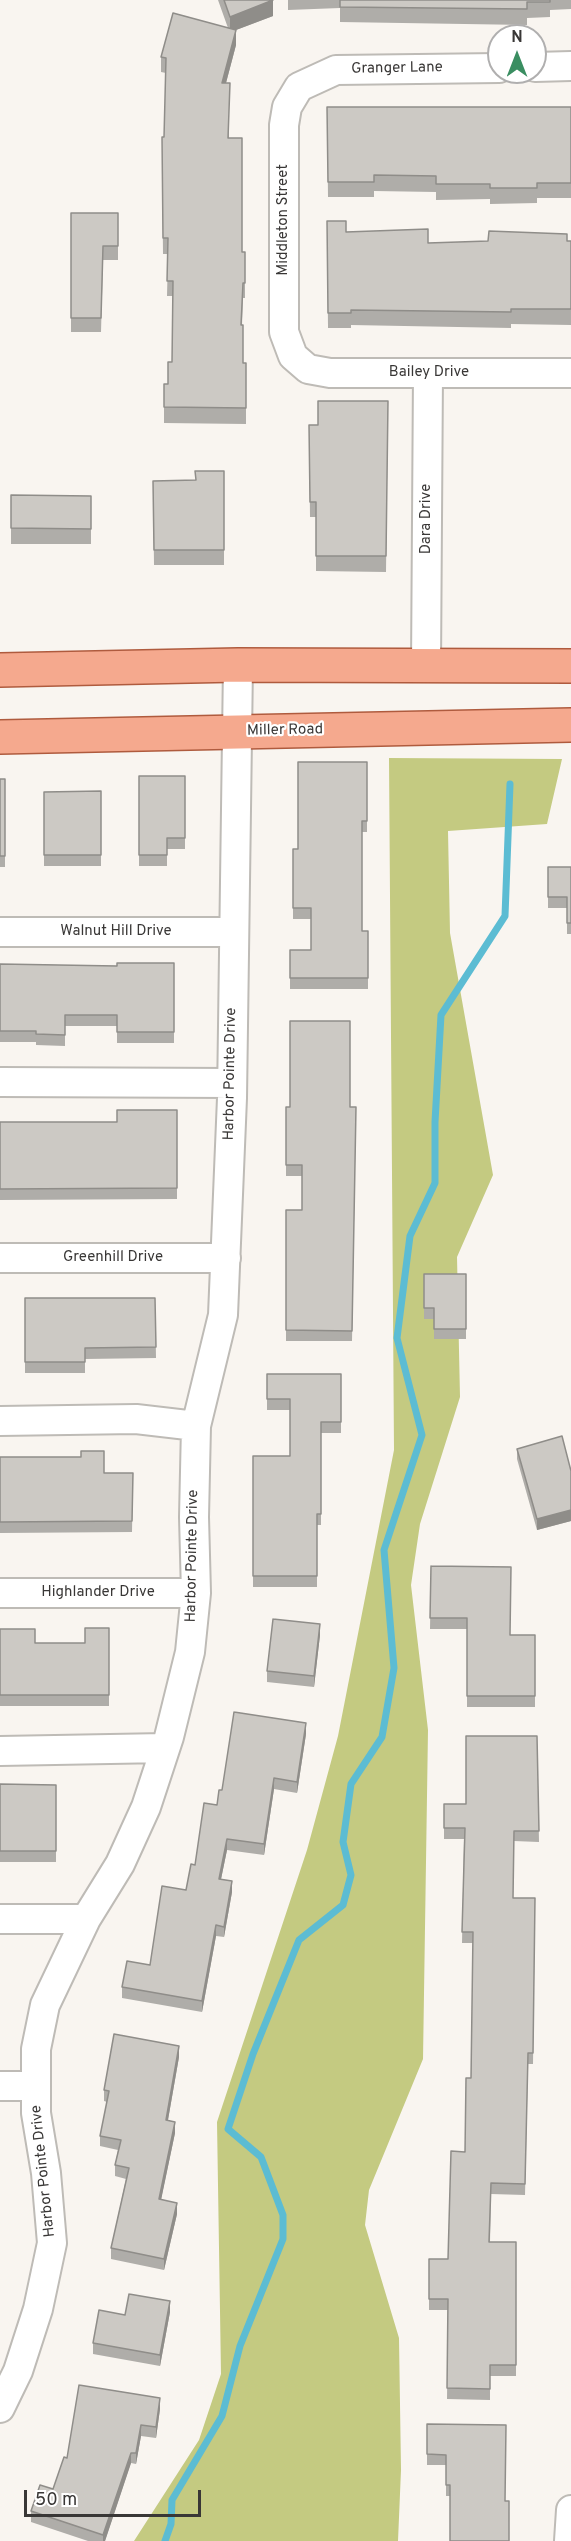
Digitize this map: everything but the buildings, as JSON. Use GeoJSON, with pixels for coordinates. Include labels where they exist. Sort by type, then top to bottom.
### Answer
{"type":"FeatureCollection","features":[{"type":"Feature","properties":{"kind":"main road"},"geometry":{"type":"LineString","coordinates":[[0,670],[238,665],[571,666]]}},
{"type":"Feature","properties":{"kind":"main road","name":"Miller Road"},"geometry":{"type":"LineString","coordinates":[[0,737],[571,725]]}},
{"type":"Feature","properties":{"kind":"street"},"geometry":{"type":"LineString","coordinates":[[547,67],[571,66]]}},
{"type":"Feature","properties":{"kind":"street","name":"Granger Lane"},"geometry":{"type":"LineString","coordinates":[[299,87],[336,70],[487,68]]}},
{"type":"Feature","properties":{"kind":"street","name":"Middleton Street"},"geometry":{"type":"LineString","coordinates":[[293,356],[284,332],[284,125],[287,106],[299,87]]}},
{"type":"Feature","properties":{"kind":"street","name":"Bailey Drive"},"geometry":{"type":"LineString","coordinates":[[293,356],[308,369],[330,373],[571,373]]}},
{"type":"Feature","properties":{"kind":"street","name":"Dara Drive"},"geometry":{"type":"LineString","coordinates":[[426,666],[428,373]]}},
{"type":"Feature","properties":{"kind":"street","name":"Harbor Pointe Drive"},"geometry":{"type":"LineString","coordinates":[[0,2409],[18,2371],[35,2319],[52,2243],[46,2173],[36,2113],[36,2049],[45,2005],[86,1919],[120,1864],[146,1807],[165,1748],[190,1652],[196,1593],[194,1517],[196,1426],[223,1316],[226,1258],[232,1083],[238,665]]}},
{"type":"Feature","properties":{"kind":"street","name":"Walnut Hill Drive"},"geometry":{"type":"LineString","coordinates":[[0,932],[233,932]]}},
{"type":"Feature","properties":{"kind":"street"},"geometry":{"type":"LineString","coordinates":[[0,1082],[232,1083]]}},
{"type":"Feature","properties":{"kind":"street","name":"Greenhill Drive"},"geometry":{"type":"LineString","coordinates":[[0,1258],[226,1258]]}},
{"type":"Feature","properties":{"kind":"street"},"geometry":{"type":"LineString","coordinates":[[0,1421],[136,1419],[196,1426]]}},
{"type":"Feature","properties":{"kind":"street","name":"Highlander Drive"},"geometry":{"type":"LineString","coordinates":[[0,1593],[196,1593]]}},
{"type":"Feature","properties":{"kind":"street"},"geometry":{"type":"LineString","coordinates":[[0,1751],[165,1748]]}},
{"type":"Feature","properties":{"kind":"street"},"geometry":{"type":"LineString","coordinates":[[0,1919],[86,1919]]}},
{"type":"Feature","properties":{"kind":"street"},"geometry":{"type":"LineString","coordinates":[[0,2086],[36,2086]]}},
{"type":"Feature","properties":{"kind":"street"},"geometry":{"type":"LineString","coordinates":[[569,2541],[571,2510]]}},
{"type":"Feature","properties":{"kind":"green space"},"geometry":{"type":"Polygon","coordinates":[[[389,758],[562,759],[547,824],[448,831],[450,933],[493,1175],[457,1257],[460,1397],[420,1524],[411,1585],[428,1730],[423,2059],[369,2190],[365,2225],[399,2338],[401,2470],[398,2541],[134,2541],[199,2440],[221,2374],[217,2122],[307,1850],[338,1736],[394,1450],[389,758]]]}},
{"type":"Feature","properties":{"kind":"waterway"},"geometry":{"type":"LineString","coordinates":[[165,2541],[171,2524],[172,2500],[222,2416],[240,2346],[283,2239],[283,2215],[261,2157],[228,2129],[253,2054],[299,1940],[343,1905],[351,1875],[343,1842],[351,1784],[382,1737],[394,1668],[384,1550],[422,1435],[397,1338],[410,1236],[435,1183],[435,1122],[441,1015],[505,916],[510,784]]}}]}
